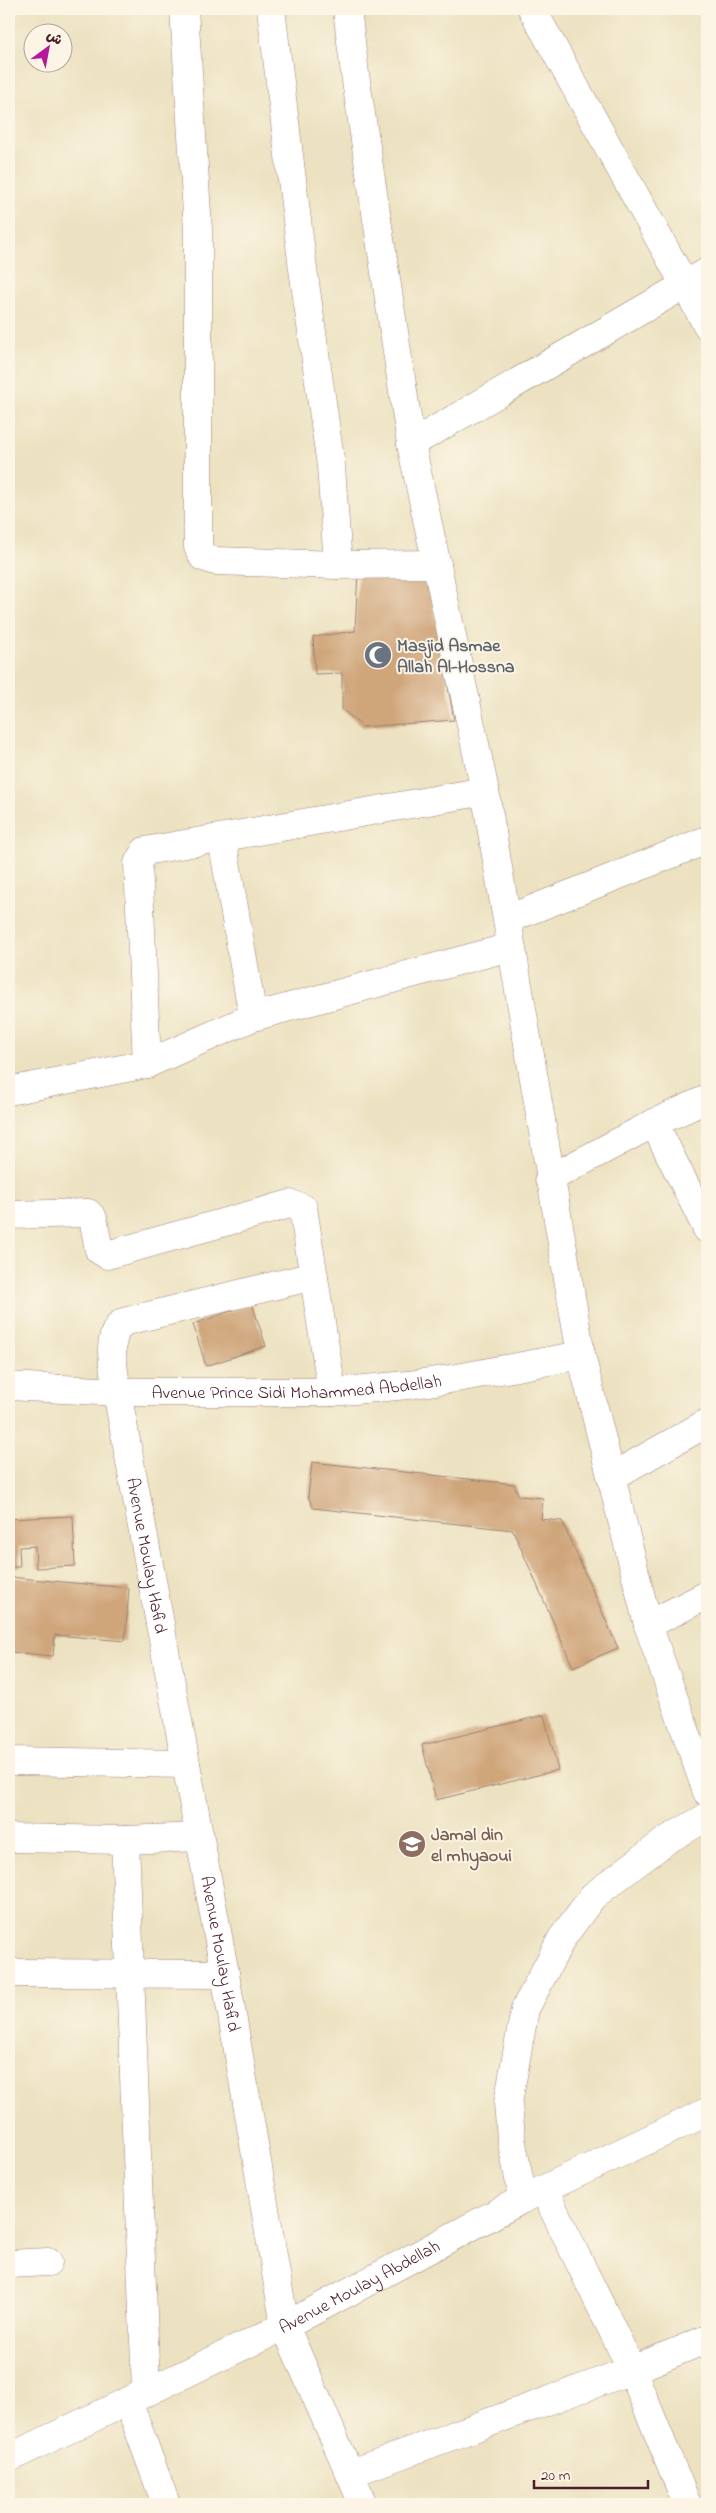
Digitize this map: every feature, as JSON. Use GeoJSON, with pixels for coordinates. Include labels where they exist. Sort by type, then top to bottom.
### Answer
{"type":"FeatureCollection","features":[{"type":"Feature","properties":{"kind":"street"},"geometry":{"type":"LineString","coordinates":[[184,9],[198,230],[198,547],[203,557],[215,561],[338,565],[437,564]]}},
{"type":"Feature","properties":{"kind":"street"},"geometry":{"type":"LineString","coordinates":[[270,9],[303,269],[331,466],[338,565]]}},
{"type":"Feature","properties":{"kind":"street"},"geometry":{"type":"LineString","coordinates":[[347,9],[411,444],[485,791],[508,919],[510,947],[549,1180],[581,1355],[648,1625],[706,1783]]}},
{"type":"Feature","properties":{"kind":"street"},"geometry":{"type":"LineString","coordinates":[[532,9],[697,279],[707,325]]}},
{"type":"Feature","properties":{"kind":"street"},"geometry":{"type":"LineString","coordinates":[[411,444],[697,279]]}},
{"type":"Feature","properties":{"kind":"street"},"geometry":{"type":"LineString","coordinates":[[147,1064],[138,863],[142,854],[152,848],[222,839],[485,791]]}},
{"type":"Feature","properties":{"kind":"street"},"geometry":{"type":"LineString","coordinates":[[222,839],[253,1017]]}},
{"type":"Feature","properties":{"kind":"street"},"geometry":{"type":"LineString","coordinates":[[508,919],[707,840]]}},
{"type":"Feature","properties":{"kind":"street"},"geometry":{"type":"LineString","coordinates":[[9,1092],[147,1064],[253,1017],[510,947]]}},
{"type":"Feature","properties":{"kind":"street"},"geometry":{"type":"LineString","coordinates":[[549,1180],[654,1123],[707,1099]]}},
{"type":"Feature","properties":{"kind":"street"},"geometry":{"type":"LineString","coordinates":[[654,1123],[707,1229]]}},
{"type":"Feature","properties":{"kind":"street"},"geometry":{"type":"LineString","coordinates":[[9,1215],[88,1213],[94,1218],[99,1250],[107,1255],[294,1204],[303,1208],[332,1392]]}},
{"type":"Feature","properties":{"kind":"street","name":"Avenue Moulay Hafid"},"geometry":{"type":"LineString","coordinates":[[314,1276],[123,1322],[118,1326],[113,1340],[117,1392],[225,1974],[285,2326],[363,2504]]}},
{"type":"Feature","properties":{"kind":"street","name":"Avenue Prince Sidi Mohammed Abdellah"},"geometry":{"type":"LineString","coordinates":[[9,1386],[117,1392],[332,1392],[438,1381],[581,1355]]}},
{"type":"Feature","properties":{"kind":"street"},"geometry":{"type":"LineString","coordinates":[[611,1477],[707,1423]]}},
{"type":"Feature","properties":{"kind":"street"},"geometry":{"type":"LineString","coordinates":[[648,1625],[707,1595]]}},
{"type":"Feature","properties":{"kind":"street"},"geometry":{"type":"LineString","coordinates":[[9,1761],[186,1764]]}},
{"type":"Feature","properties":{"kind":"street"},"geometry":{"type":"LineString","coordinates":[[687,2504],[632,2370],[534,2194],[511,2138],[508,2103],[525,2009],[562,1938],[593,1896],[667,1840],[707,1817]]}},
{"type":"Feature","properties":{"kind":"street"},"geometry":{"type":"LineString","coordinates":[[9,1838],[125,1840],[200,1837]]}},
{"type":"Feature","properties":{"kind":"street"},"geometry":{"type":"LineString","coordinates":[[125,1840],[131,1974],[137,2396],[166,2504]]}},
{"type":"Feature","properties":{"kind":"street"},"geometry":{"type":"LineString","coordinates":[[9,1973],[225,1974]]}},
{"type":"Feature","properties":{"kind":"street","name":"Avenue Moulay Abdellah"},"geometry":{"type":"LineString","coordinates":[[9,2458],[285,2326],[534,2194],[707,2112]]}},
{"type":"Feature","properties":{"kind":"street"},"geometry":{"type":"LineString","coordinates":[[9,2264],[48,2262]]}},
{"type":"Feature","properties":{"kind":"street"},"geometry":{"type":"LineString","coordinates":[[351,2473],[632,2370],[707,2339]]}},
{"type":"Feature","properties":{"kind":"building","name":"Masjid Asmae Allah Al-Hossna"},"geometry":{"type":"Polygon","coordinates":[[[427,569],[454,720],[363,727],[342,709],[342,673],[315,674],[313,637],[355,631],[358,571],[427,569]]]}},
{"type":"Feature","properties":{"kind":"building"},"geometry":{"type":"Polygon","coordinates":[[[252,1304],[266,1346],[206,1366],[193,1324],[252,1304]]]}},
{"type":"Feature","properties":{"kind":"building"},"geometry":{"type":"Polygon","coordinates":[[[312,1462],[514,1484],[519,1496],[543,1498],[541,1519],[562,1521],[618,1648],[573,1667],[513,1530],[313,1508],[308,1496],[312,1462]]]}},
{"type":"Feature","properties":{"kind":"building"},"geometry":{"type":"Polygon","coordinates":[[[73,1516],[75,1566],[36,1568],[35,1546],[19,1547],[20,1567],[9,1567],[9,1519],[73,1516]]]}},
{"type":"Feature","properties":{"kind":"building"},"geometry":{"type":"Polygon","coordinates":[[[9,1577],[129,1588],[125,1641],[55,1635],[53,1656],[9,1652],[9,1577]]]}},
{"type":"Feature","properties":{"kind":"building"},"geometry":{"type":"Polygon","coordinates":[[[544,1715],[558,1770],[436,1800],[422,1745],[544,1715]]]}},
{"type":"Feature","properties":{"kind":"place","name":"Masjid Asmae Allah Al-Hossna"},"geometry":{"type":"Point","coordinates":[378,655]}},
{"type":"Feature","properties":{"kind":"place","name":"Jamal din el mhyaoui"},"geometry":{"type":"Point","coordinates":[412,1844]}}]}
